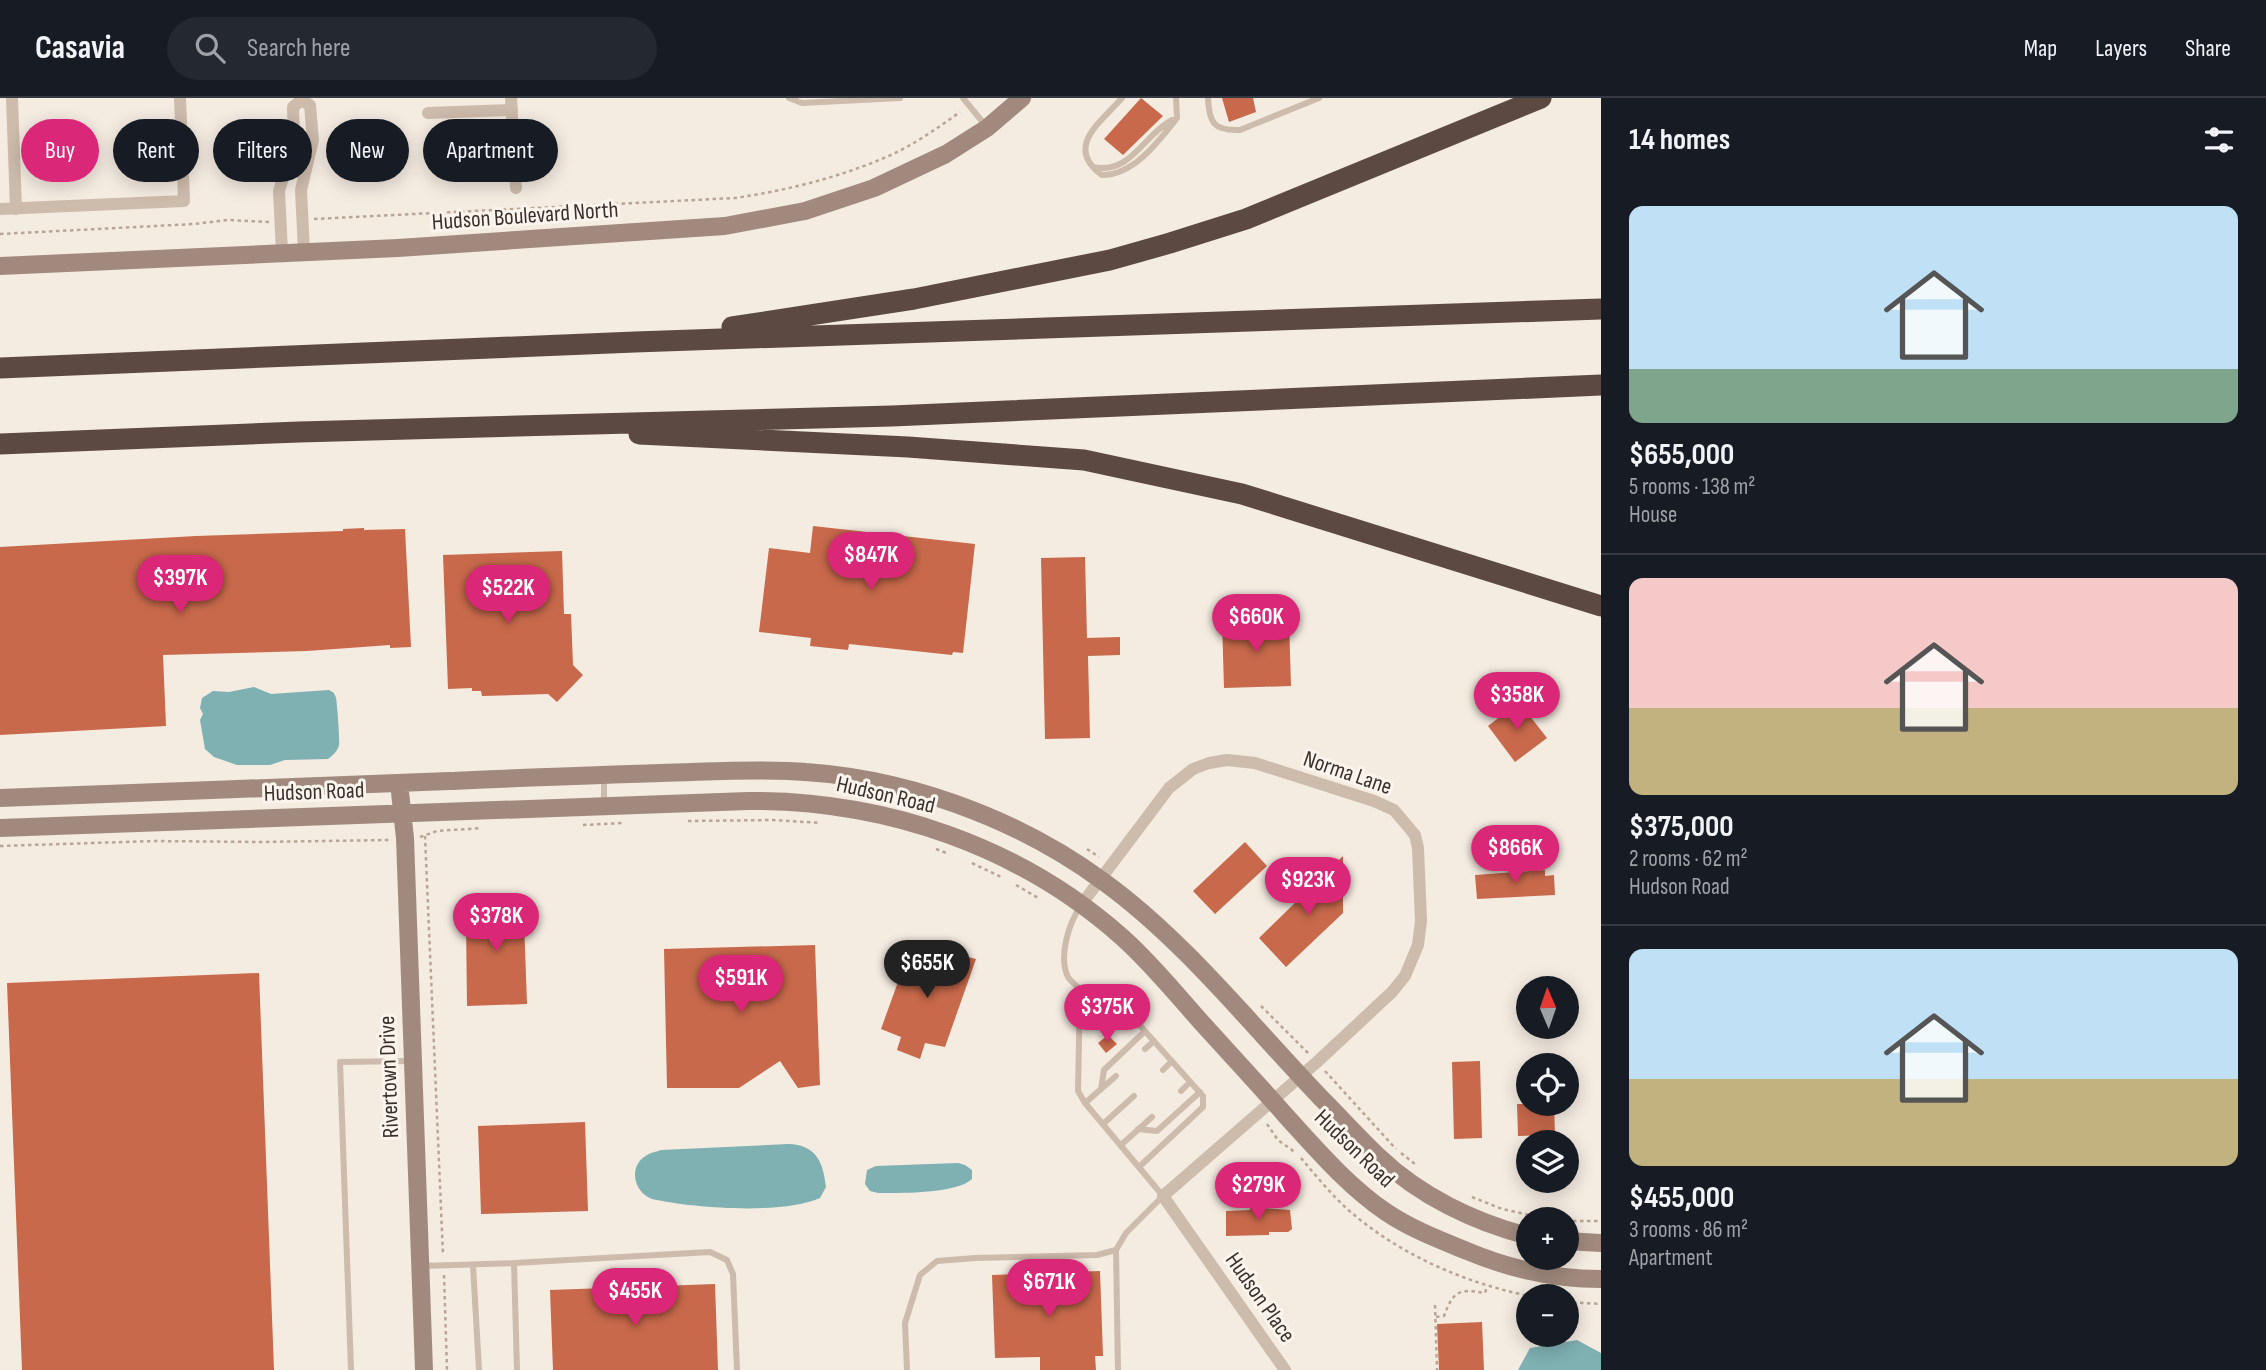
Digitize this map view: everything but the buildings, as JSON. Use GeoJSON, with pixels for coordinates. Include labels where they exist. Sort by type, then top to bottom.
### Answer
{"type":"FeatureCollection","features":[{"type":"Feature","properties":{"kind":"highway"},"geometry":{"type":"LineString","coordinates":[[635,342],[914,299],[1110,260],[1246,219],[1541,98]]}},
{"type":"Feature","properties":{"kind":"highway"},"geometry":{"type":"LineString","coordinates":[[0,368],[635,342],[1601,309]]}},
{"type":"Feature","properties":{"kind":"highway"},"geometry":{"type":"LineString","coordinates":[[0,444],[892,416],[1601,385]]}},
{"type":"Feature","properties":{"kind":"highway"},"geometry":{"type":"LineString","coordinates":[[553,425],[662,436],[908,447],[1084,460],[1242,494],[1601,606]]}},
{"type":"Feature","properties":{"kind":"street"},"geometry":{"type":"LineString","coordinates":[[12,98],[16,209]]}},
{"type":"Feature","properties":{"kind":"street"},"geometry":{"type":"LineString","coordinates":[[0,209],[184,201],[180,98]]}},
{"type":"Feature","properties":{"kind":"street","name":"Hudson Boulevard North"},"geometry":{"type":"LineString","coordinates":[[0,266],[398,248],[704,228],[779,217],[849,198],[946,154],[987,128],[1022,98]]}},
{"type":"Feature","properties":{"kind":"street"},"geometry":{"type":"LineString","coordinates":[[293,119],[293,107],[303,100],[310,105],[313,140],[301,190],[304,251]]}},
{"type":"Feature","properties":{"kind":"street"},"geometry":{"type":"LineString","coordinates":[[428,113],[512,104],[516,188]]}},
{"type":"Feature","properties":{"kind":"street"},"geometry":{"type":"LineString","coordinates":[[282,182],[279,191],[282,252]]}},
{"type":"Feature","properties":{"kind":"street","name":"Norma Lane"},"geometry":{"type":"LineString","coordinates":[[1081,905],[1169,788],[1186,774],[1209,763],[1227,760],[1255,762],[1374,800],[1394,810],[1415,835],[1418,848],[1421,921],[1413,961],[1392,992],[1273,1101]]}},
{"type":"Feature","properties":{"kind":"street","name":"Hudson Road"},"geometry":{"type":"LineString","coordinates":[[0,799],[604,774],[791,771],[898,786],[976,812],[1039,843],[1101,879],[1141,911],[1179,948],[1381,1159],[1406,1179],[1452,1208],[1516,1232]]}},
{"type":"Feature","properties":{"kind":"street","name":"Rivertown Drive"},"geometry":{"type":"LineString","coordinates":[[399,783],[405,838],[424,1370]]}},
{"type":"Feature","properties":{"kind":"street","name":"Hudson Road"},"geometry":{"type":"LineString","coordinates":[[0,828],[604,805],[786,801],[850,808],[892,817],[966,840],[1044,880],[1121,936],[1153,966],[1351,1184],[1386,1212],[1419,1230],[1479,1256],[1519,1269],[1558,1276],[1601,1279]]}},
{"type":"Feature","properties":{"kind":"street"},"geometry":{"type":"LineString","coordinates":[[1163,1196],[1273,1101]]}},
{"type":"Feature","properties":{"kind":"street","name":"Hudson Place"},"geometry":{"type":"LineString","coordinates":[[1163,1196],[1285,1370]]}},
{"type":"Feature","properties":{"kind":"street"},"geometry":{"type":"LineString","coordinates":[[1579,1241],[1601,1242]]}},
{"type":"Feature","properties":{"kind":"lane"},"geometry":{"type":"LineString","coordinates":[[789,98],[802,103],[900,98]]}},
{"type":"Feature","properties":{"kind":"lane"},"geometry":{"type":"LineString","coordinates":[[964,98],[987,128]]}},
{"type":"Feature","properties":{"kind":"lane"},"geometry":{"type":"LineString","coordinates":[[1122,98],[1090,134],[1084,148],[1087,162],[1102,175],[1118,173],[1145,153],[1177,118],[1176,98]]}},
{"type":"Feature","properties":{"kind":"lane"},"geometry":{"type":"LineString","coordinates":[[1208,98],[1210,117],[1216,125],[1227,130],[1240,130],[1319,98]]}},
{"type":"Feature","properties":{"kind":"lane"},"geometry":{"type":"LineString","coordinates":[[604,774],[604,805]]}},
{"type":"Feature","properties":{"kind":"lane"},"geometry":{"type":"LineString","coordinates":[[1081,905],[1073,917],[1066,941],[1066,970],[1070,980],[1080,989],[1104,996],[1126,1010],[1203,1096],[1203,1107],[1139,1167]]}},
{"type":"Feature","properties":{"kind":"lane"},"geometry":{"type":"LineString","coordinates":[[1080,989],[1079,1091],[1085,1103],[1163,1196],[1126,1233],[1115,1250],[1118,1370]]}},
{"type":"Feature","properties":{"kind":"lane"},"geometry":{"type":"LineString","coordinates":[[1101,1089],[1104,1070],[1145,1031]]}},
{"type":"Feature","properties":{"kind":"lane"},"geometry":{"type":"LineString","coordinates":[[1145,1049],[1154,1041]]}},
{"type":"Feature","properties":{"kind":"lane"},"geometry":{"type":"LineString","coordinates":[[351,1370],[340,1062],[411,1061]]}},
{"type":"Feature","properties":{"kind":"lane"},"geometry":{"type":"LineString","coordinates":[[1163,1070],[1172,1061]]}},
{"type":"Feature","properties":{"kind":"lane"},"geometry":{"type":"LineString","coordinates":[[1085,1103],[1116,1076]]}},
{"type":"Feature","properties":{"kind":"lane"},"geometry":{"type":"LineString","coordinates":[[1181,1091],[1191,1082]]}},
{"type":"Feature","properties":{"kind":"lane"},"geometry":{"type":"LineString","coordinates":[[1138,1129],[1157,1130],[1200,1092]]}},
{"type":"Feature","properties":{"kind":"lane"},"geometry":{"type":"LineString","coordinates":[[1103,1124],[1134,1096]]}},
{"type":"Feature","properties":{"kind":"lane"},"geometry":{"type":"LineString","coordinates":[[1121,1145],[1152,1117]]}},
{"type":"Feature","properties":{"kind":"lane"},"geometry":{"type":"LineString","coordinates":[[907,1370],[905,1323],[920,1275],[937,1261],[1097,1255],[1115,1250]]}},
{"type":"Feature","properties":{"kind":"lane"},"geometry":{"type":"LineString","coordinates":[[420,1266],[710,1252],[727,1260],[733,1274],[737,1370]]}},
{"type":"Feature","properties":{"kind":"lane"},"geometry":{"type":"LineString","coordinates":[[514,1263],[517,1370]]}},
{"type":"Feature","properties":{"kind":"lane"},"geometry":{"type":"LineString","coordinates":[[473,1265],[479,1370]]}},
{"type":"Feature","properties":{"kind":"path"},"geometry":{"type":"LineString","coordinates":[[317,219],[735,198],[788,190],[894,154],[970,106]]}},
{"type":"Feature","properties":{"kind":"path"},"geometry":{"type":"LineString","coordinates":[[0,234],[194,224],[222,220],[269,222]]}},
{"type":"Feature","properties":{"kind":"path"},"geometry":{"type":"LineString","coordinates":[[683,821],[773,820],[825,823]]}},
{"type":"Feature","properties":{"kind":"path"},"geometry":{"type":"LineString","coordinates":[[580,825],[633,822]]}},
{"type":"Feature","properties":{"kind":"path"},"geometry":{"type":"LineString","coordinates":[[447,1370],[425,836],[437,831],[489,828]]}},
{"type":"Feature","properties":{"kind":"path"},"geometry":{"type":"LineString","coordinates":[[0,846],[155,841],[377,841]]}},
{"type":"Feature","properties":{"kind":"path"},"geometry":{"type":"LineString","coordinates":[[933,848],[953,856]]}},
{"type":"Feature","properties":{"kind":"path"},"geometry":{"type":"LineString","coordinates":[[963,859],[1046,902]]}},
{"type":"Feature","properties":{"kind":"path"},"geometry":{"type":"LineString","coordinates":[[1340,1088],[1395,1149],[1417,1166]]}},
{"type":"Feature","properties":{"kind":"path"},"geometry":{"type":"LineString","coordinates":[[1471,1197],[1516,1212]]}},
{"type":"Feature","properties":{"kind":"path"},"geometry":{"type":"LineString","coordinates":[[1579,1221],[1601,1221]]}},
{"type":"Feature","properties":{"kind":"path"},"geometry":{"type":"LineString","coordinates":[[1436,1317],[1444,1316],[1455,1294],[1461,1291],[1485,1293],[1488,1286]]}},
{"type":"Feature","properties":{"kind":"path"},"geometry":{"type":"LineString","coordinates":[[1579,1303],[1601,1304]]}},
{"type":"Feature","properties":{"kind":"path"},"geometry":{"type":"LineString","coordinates":[[1435,1305],[1437,1370]]}},
{"type":"Feature","properties":{"kind":"water"},"geometry":{"type":"Polygon","coordinates":[[[254,687],[271,694],[329,690],[333,692],[339,730],[339,745],[336,751],[328,759],[285,760],[270,765],[237,765],[214,757],[205,749],[200,720],[203,714],[200,708],[202,698],[213,691],[229,692],[254,687]]]}},
{"type":"Feature","properties":{"kind":"water"},"geometry":{"type":"Polygon","coordinates":[[[788,1144],[805,1147],[812,1151],[820,1162],[826,1187],[820,1198],[783,1207],[690,1205],[652,1199],[641,1192],[636,1180],[639,1162],[648,1154],[661,1150],[788,1144]]]}},
{"type":"Feature","properties":{"kind":"water"},"geometry":{"type":"Polygon","coordinates":[[[958,1163],[972,1170],[972,1179],[954,1188],[927,1192],[878,1193],[870,1191],[865,1184],[867,1170],[876,1166],[958,1163]]]}},
{"type":"Feature","properties":{"kind":"water"},"geometry":{"type":"Polygon","coordinates":[[[1579,1341],[1601,1353],[1601,1370],[1518,1370],[1530,1348],[1579,1347],[1579,1341]]]}}]}
